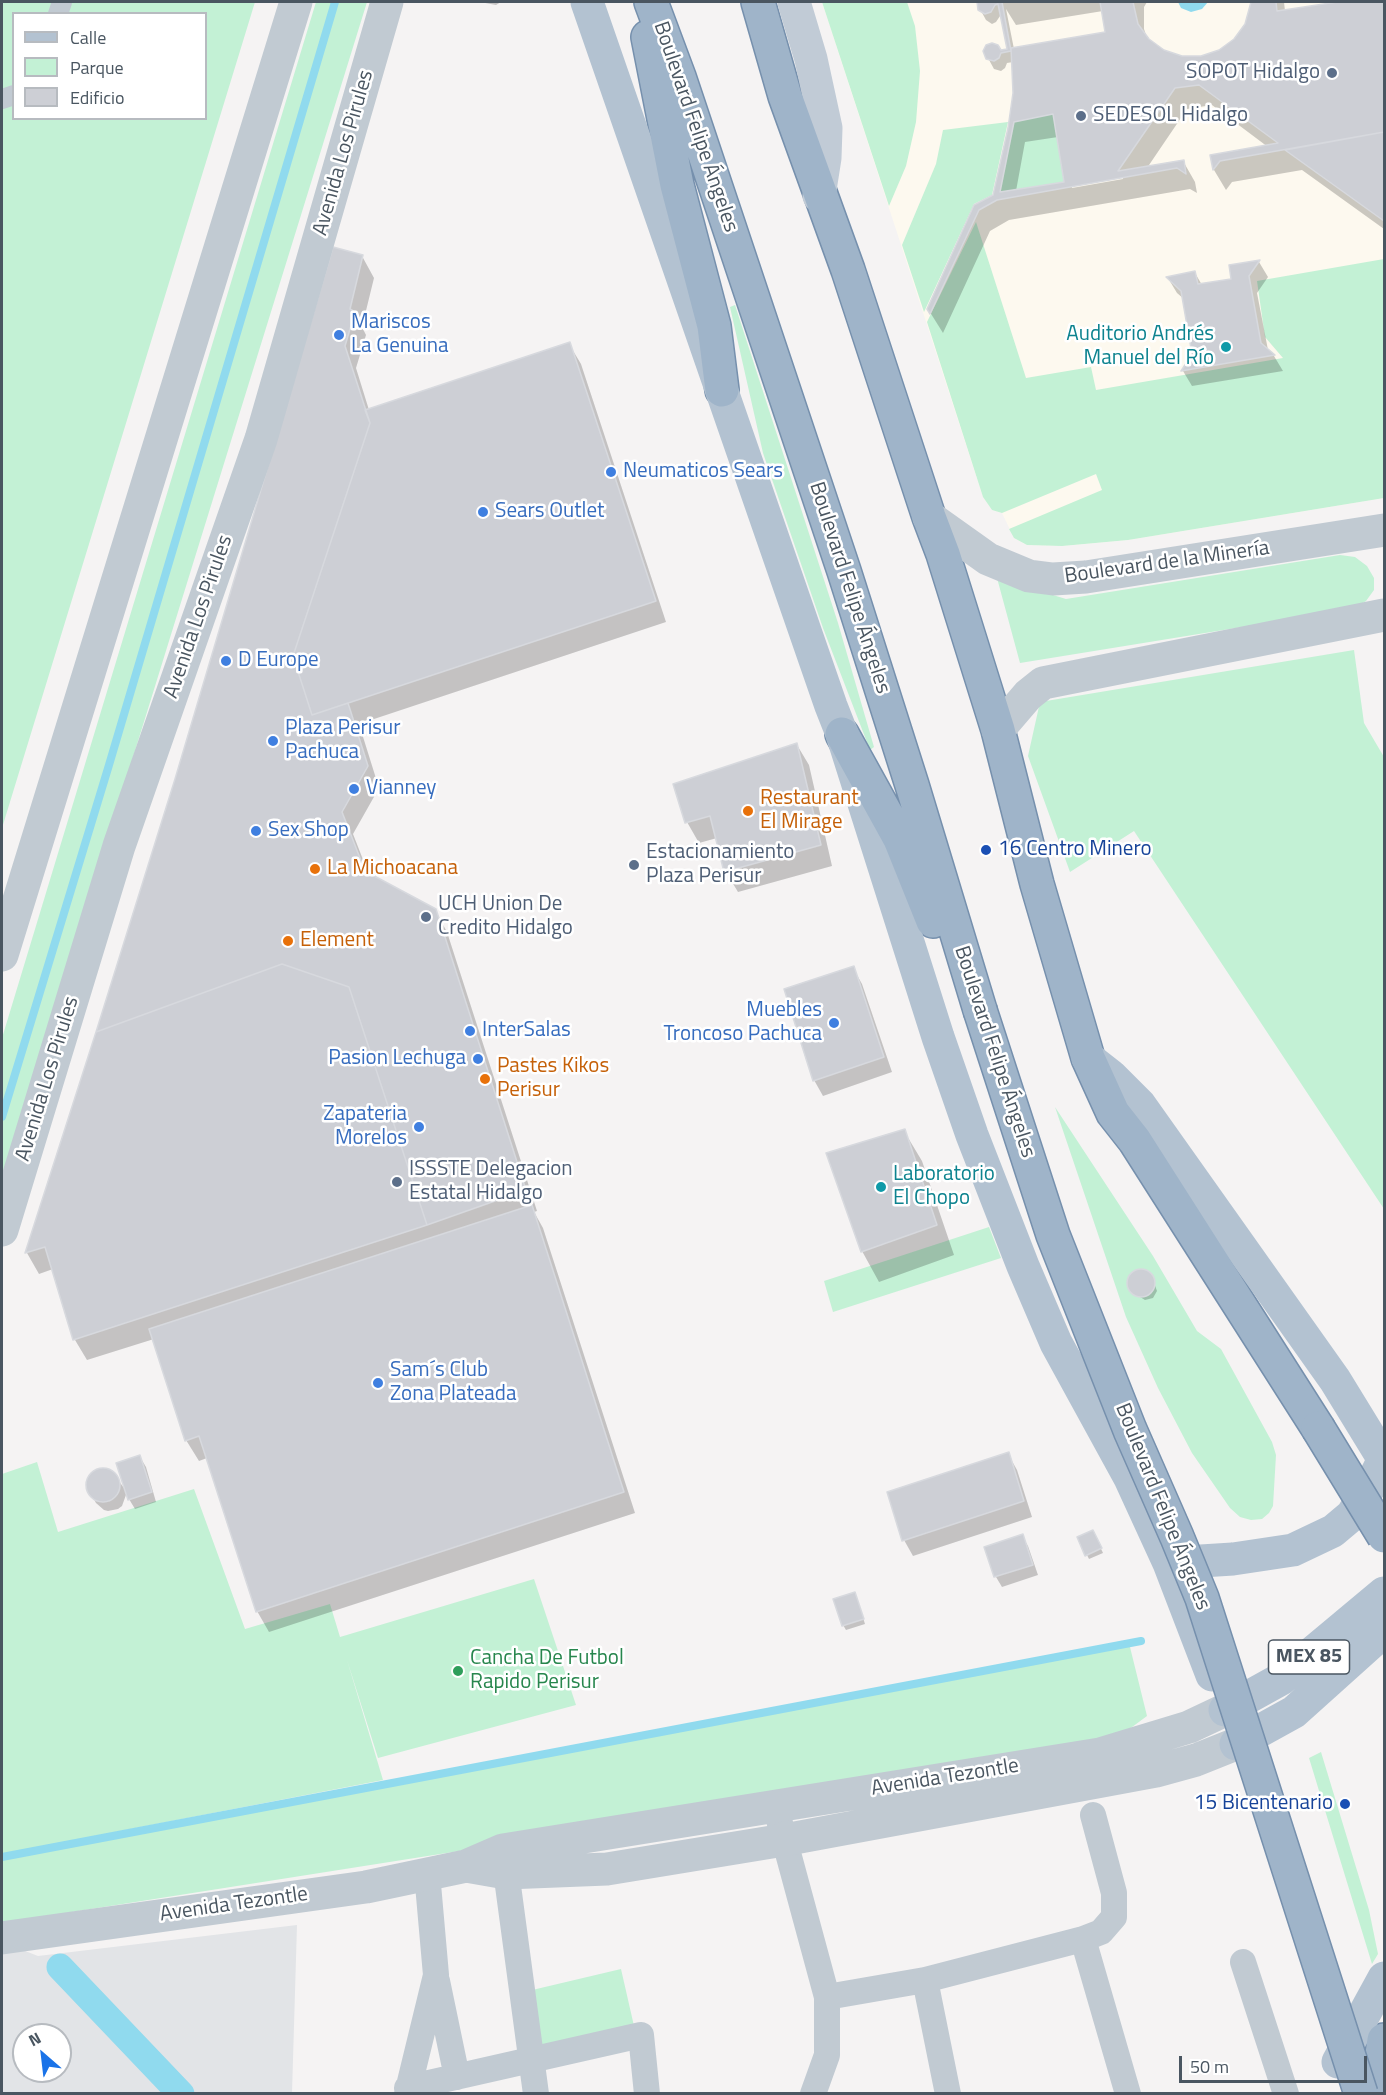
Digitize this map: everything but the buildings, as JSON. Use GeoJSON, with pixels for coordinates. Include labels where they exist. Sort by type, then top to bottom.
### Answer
{"type":"FeatureCollection","features":[{"type":"Feature","properties":{"kind":"highway"},"geometry":{"type":"LineString","coordinates":[[643,2],[649,48],[677,185],[714,326],[722,390]]}},
{"type":"Feature","properties":{"kind":"highway","name":"Boulevard Felipe Ángeles"},"geometry":{"type":"LineString","coordinates":[[651,2],[679,77],[844,570],[909,774],[980,1010],[1053,1235],[1130,1430],[1202,1598],[1361,2094]]}},
{"type":"Feature","properties":{"kind":"highway"},"geometry":{"type":"LineString","coordinates":[[758,2],[785,96],[819,196],[848,270],[929,518],[943,554],[998,730],[1037,884],[1088,1058],[1113,1113],[1135,1141],[1384,1536]]}},
{"type":"Feature","properties":{"kind":"highway"},"geometry":{"type":"LineString","coordinates":[[842,734],[900,838],[939,937],[980,1010]]}},
{"type":"Feature","properties":{"kind":"highway"},"geometry":{"type":"LineString","coordinates":[[1384,2040],[1382,2054],[1384,2094]]}},
{"type":"Feature","properties":{"kind":"main road","name":"Boulevard Felipe Ángeles"},"geometry":{"type":"LineString","coordinates":[[587,2],[842,734],[938,1037],[972,1135],[1056,1343],[1130,1478],[1169,1563],[1226,1710],[1282,1899],[1348,2094]]}},
{"type":"Feature","properties":{"kind":"main road"},"geometry":{"type":"LineString","coordinates":[[794,2],[811,59],[826,128],[825,158],[819,196]]}},
{"type":"Feature","properties":{"kind":"main road"},"geometry":{"type":"LineString","coordinates":[[1088,1058],[1112,1076],[1140,1105],[1335,1380],[1384,1459],[1372,1484],[1352,1515],[1333,1531],[1293,1550],[1233,1559],[1169,1563]]}},
{"type":"Feature","properties":{"kind":"main road","name":"Avenida Tezontle"},"geometry":{"type":"LineString","coordinates":[[1226,1710],[1281,1679],[1384,1593]]}},
{"type":"Feature","properties":{"kind":"main road","name":"Avenida Tezontle"},"geometry":{"type":"LineString","coordinates":[[1236,1744],[1294,1712],[1384,1631]]}},
{"type":"Feature","properties":{"kind":"main road"},"geometry":{"type":"LineString","coordinates":[[1338,2062],[1384,1978]]}},
{"type":"Feature","properties":{"kind":"street"},"geometry":{"type":"LineString","coordinates":[[2,955],[296,2]]}},
{"type":"Feature","properties":{"kind":"street","name":"Avenida Los Pirules"},"geometry":{"type":"LineString","coordinates":[[2,1230],[119,846],[261,439],[387,2]]}},
{"type":"Feature","properties":{"kind":"street","name":"Boulevard de la Minería"},"geometry":{"type":"LineString","coordinates":[[929,518],[988,559],[1029,576],[1053,579],[1086,577],[1383,538]]}},
{"type":"Feature","properties":{"kind":"street"},"geometry":{"type":"LineString","coordinates":[[998,730],[1028,695],[1043,683],[1384,615]]}},
{"type":"Feature","properties":{"kind":"street","name":"Avenida Tezontle"},"geometry":{"type":"LineString","coordinates":[[2,1938],[366,1887],[427,1873],[504,1862],[775,1805],[1100,1754],[1189,1728],[1226,1710]]}},
{"type":"Feature","properties":{"kind":"street","name":"Avenida Tezontle"},"geometry":{"type":"LineString","coordinates":[[504,1862],[607,1869],[1155,1771],[1196,1760],[1236,1744]]}},
{"type":"Feature","properties":{"kind":"street"},"geometry":{"type":"LineString","coordinates":[[775,1805],[827,1996],[827,2055],[813,2094]]}},
{"type":"Feature","properties":{"kind":"street"},"geometry":{"type":"LineString","coordinates":[[827,1996],[925,1980],[1083,1940],[1101,1932],[1114,1917],[1114,1893],[1093,1815]]}},
{"type":"Feature","properties":{"kind":"street"},"geometry":{"type":"LineString","coordinates":[[504,1862],[536,2094]]}},
{"type":"Feature","properties":{"kind":"street"},"geometry":{"type":"LineString","coordinates":[[427,1873],[436,1975],[457,2077]]}},
{"type":"Feature","properties":{"kind":"street"},"geometry":{"type":"LineString","coordinates":[[1083,1940],[1128,2094]]}},
{"type":"Feature","properties":{"kind":"street"},"geometry":{"type":"LineString","coordinates":[[1243,1962],[1286,2094]]}},
{"type":"Feature","properties":{"kind":"street"},"geometry":{"type":"LineString","coordinates":[[436,1975],[407,2091],[457,2077],[641,2035],[647,2094]]}},
{"type":"Feature","properties":{"kind":"street"},"geometry":{"type":"LineString","coordinates":[[925,1980],[948,2094]]}},
{"type":"Feature","properties":{"kind":"shaded area"},"geometry":{"type":"Polygon","coordinates":[[[822,2],[1384,2],[1384,498],[1128,540],[1062,546],[1027,545],[1014,538],[1002,513],[992,510],[983,497],[822,2]]]}},
{"type":"Feature","properties":{"kind":"shaded area"},"geometry":{"type":"Polygon","coordinates":[[[297,1925],[292,2093],[2,2093],[2,1942],[38,1956],[297,1925]]]}},
{"type":"Feature","properties":{"kind":"green space"},"geometry":{"type":"Polygon","coordinates":[[[2,2],[255,2],[2,828],[2,2]]]}},
{"type":"Feature","properties":{"kind":"green space"},"geometry":{"type":"Polygon","coordinates":[[[316,2],[367,2],[2,1180],[2,1038],[316,2]]]}},
{"type":"Feature","properties":{"kind":"green space"},"geometry":{"type":"Polygon","coordinates":[[[822,2],[907,2],[915,26],[920,71],[916,122],[906,166],[889,206],[822,2]]]}},
{"type":"Feature","properties":{"kind":"green space"},"geometry":{"type":"Polygon","coordinates":[[[1053,114],[1064,182],[1000,192],[1014,122],[1053,114]]]}},
{"type":"Feature","properties":{"kind":"green space"},"geometry":{"type":"Polygon","coordinates":[[[1008,122],[992,195],[974,204],[924,312],[902,245],[936,164],[943,130],[1008,122]]]}},
{"type":"Feature","properties":{"kind":"green space"},"geometry":{"type":"Polygon","coordinates":[[[976,222],[1026,378],[1091,367],[1096,390],[1283,358],[1265,337],[1257,281],[1384,259],[1384,498],[1128,540],[1062,546],[1027,545],[1014,538],[1009,529],[1102,490],[1096,474],[1002,513],[992,510],[983,497],[927,322],[976,222]]]}},
{"type":"Feature","properties":{"kind":"green space"},"geometry":{"type":"Polygon","coordinates":[[[735,305],[838,623],[874,747],[870,750],[823,628],[763,453],[730,307],[735,305]]]}},
{"type":"Feature","properties":{"kind":"green space"},"geometry":{"type":"Polygon","coordinates":[[[1340,555],[1355,557],[1367,566],[1374,578],[1374,590],[1366,601],[1353,609],[1020,663],[997,578],[1066,599],[1340,555]]]}},
{"type":"Feature","properties":{"kind":"green space"},"geometry":{"type":"Polygon","coordinates":[[[1354,650],[1364,723],[1384,757],[1384,1209],[1134,831],[1070,872],[1028,756],[1040,702],[1354,650]]]}},
{"type":"Feature","properties":{"kind":"green space"},"geometry":{"type":"Polygon","coordinates":[[[1055,1107],[1153,1256],[1197,1331],[1221,1349],[1272,1442],[1276,1455],[1273,1506],[1262,1519],[1251,1520],[1240,1517],[1230,1508],[1192,1453],[1158,1388],[1126,1317],[1055,1107]]]}},
{"type":"Feature","properties":{"kind":"green space"},"geometry":{"type":"Polygon","coordinates":[[[989,1227],[1001,1258],[833,1312],[824,1281],[989,1227]]]}},
{"type":"Feature","properties":{"kind":"green space"},"geometry":{"type":"Polygon","coordinates":[[[37,1462],[58,1532],[194,1489],[245,1629],[330,1604],[340,1637],[534,1579],[576,1705],[378,1758],[347,1660],[383,1780],[2,1854],[2,1474],[37,1462]]]}},
{"type":"Feature","properties":{"kind":"green space"},"geometry":{"type":"Polygon","coordinates":[[[1129,1643],[1147,1716],[1101,1750],[2,1923],[2,1857],[1129,1643]]]}},
{"type":"Feature","properties":{"kind":"green space"},"geometry":{"type":"Polygon","coordinates":[[[1321,1752],[1369,1910],[1378,1954],[1372,1964],[1309,1758],[1321,1752]]]}},
{"type":"Feature","properties":{"kind":"green space"},"geometry":{"type":"Polygon","coordinates":[[[621,1969],[634,2026],[541,2048],[528,1991],[621,1969]]]}},
{"type":"Feature","properties":{"kind":"water"},"geometry":{"type":"Polygon","coordinates":[[[1178,2],[1208,2],[1202,9],[1191,12],[1181,8],[1178,2]]]}},
{"type":"Feature","properties":{"kind":"waterway"},"geometry":{"type":"LineString","coordinates":[[2,1117],[335,2]]}},
{"type":"Feature","properties":{"kind":"waterway"},"geometry":{"type":"LineString","coordinates":[[2,1857],[1141,1641]]}},
{"type":"Feature","properties":{"kind":"waterway"},"geometry":{"type":"LineString","coordinates":[[60,1967],[181,2094]]}},
{"type":"Feature","properties":{"kind":"place","name":"SOPOT Hidalgo"},"geometry":{"type":"Point","coordinates":[1332,73]}},
{"type":"Feature","properties":{"kind":"place","name":"SEDESOL Hidalgo"},"geometry":{"type":"Point","coordinates":[1081,116]}},
{"type":"Feature","properties":{"kind":"place","name":"Mariscos La Genuina"},"geometry":{"type":"Point","coordinates":[339,335]}},
{"type":"Feature","properties":{"kind":"place","name":"Auditorio Andrés Manuel del Río"},"geometry":{"type":"Point","coordinates":[1226,347]}},
{"type":"Feature","properties":{"kind":"place","name":"Neumaticos Sears"},"geometry":{"type":"Point","coordinates":[611,472]}},
{"type":"Feature","properties":{"kind":"place","name":"Sears Outlet"},"geometry":{"type":"Point","coordinates":[483,512]}},
{"type":"Feature","properties":{"kind":"place","name":"D Europe"},"geometry":{"type":"Point","coordinates":[226,661]}},
{"type":"Feature","properties":{"kind":"place","name":"Plaza Perisur Pachuca"},"geometry":{"type":"Point","coordinates":[273,741]}},
{"type":"Feature","properties":{"kind":"place","name":"Vianney"},"geometry":{"type":"Point","coordinates":[354,789]}},
{"type":"Feature","properties":{"kind":"place","name":"Restaurant El Mirage"},"geometry":{"type":"Point","coordinates":[748,811]}},
{"type":"Feature","properties":{"kind":"place","name":"Sex Shop"},"geometry":{"type":"Point","coordinates":[256,831]}},
{"type":"Feature","properties":{"kind":"place","name":"16 Centro Minero"},"geometry":{"type":"Point","coordinates":[986,850]}},
{"type":"Feature","properties":{"kind":"place","name":"Estacionamiento Plaza Perisur"},"geometry":{"type":"Point","coordinates":[634,865]}},
{"type":"Feature","properties":{"kind":"place","name":"La Michoacana"},"geometry":{"type":"Point","coordinates":[315,869]}},
{"type":"Feature","properties":{"kind":"place","name":"UCH Union De Credito Hidalgo"},"geometry":{"type":"Point","coordinates":[426,917]}},
{"type":"Feature","properties":{"kind":"place","name":"Element"},"geometry":{"type":"Point","coordinates":[288,941]}},
{"type":"Feature","properties":{"kind":"place","name":"Muebles Troncoso Pachuca"},"geometry":{"type":"Point","coordinates":[834,1023]}},
{"type":"Feature","properties":{"kind":"place","name":"InterSalas"},"geometry":{"type":"Point","coordinates":[470,1031]}},
{"type":"Feature","properties":{"kind":"place","name":"Pasion Lechuga"},"geometry":{"type":"Point","coordinates":[478,1059]}},
{"type":"Feature","properties":{"kind":"place","name":"Pastes Kikos Perisur"},"geometry":{"type":"Point","coordinates":[485,1079]}},
{"type":"Feature","properties":{"kind":"place","name":"Zapateria Morelos"},"geometry":{"type":"Point","coordinates":[419,1127]}},
{"type":"Feature","properties":{"kind":"place","name":"ISSSTE Delegacion Estatal Hidalgo"},"geometry":{"type":"Point","coordinates":[397,1182]}},
{"type":"Feature","properties":{"kind":"place","name":"Laboratorio El Chopo"},"geometry":{"type":"Point","coordinates":[881,1187]}},
{"type":"Feature","properties":{"kind":"place","name":"Sam´s Club Zona Plateada"},"geometry":{"type":"Point","coordinates":[378,1383]}},
{"type":"Feature","properties":{"kind":"place","name":"Cancha De Futbol Rapido Perisur"},"geometry":{"type":"Point","coordinates":[458,1671]}},
{"type":"Feature","properties":{"kind":"place","name":"15 Bicentenario"},"geometry":{"type":"Point","coordinates":[1345,1804]}}]}
